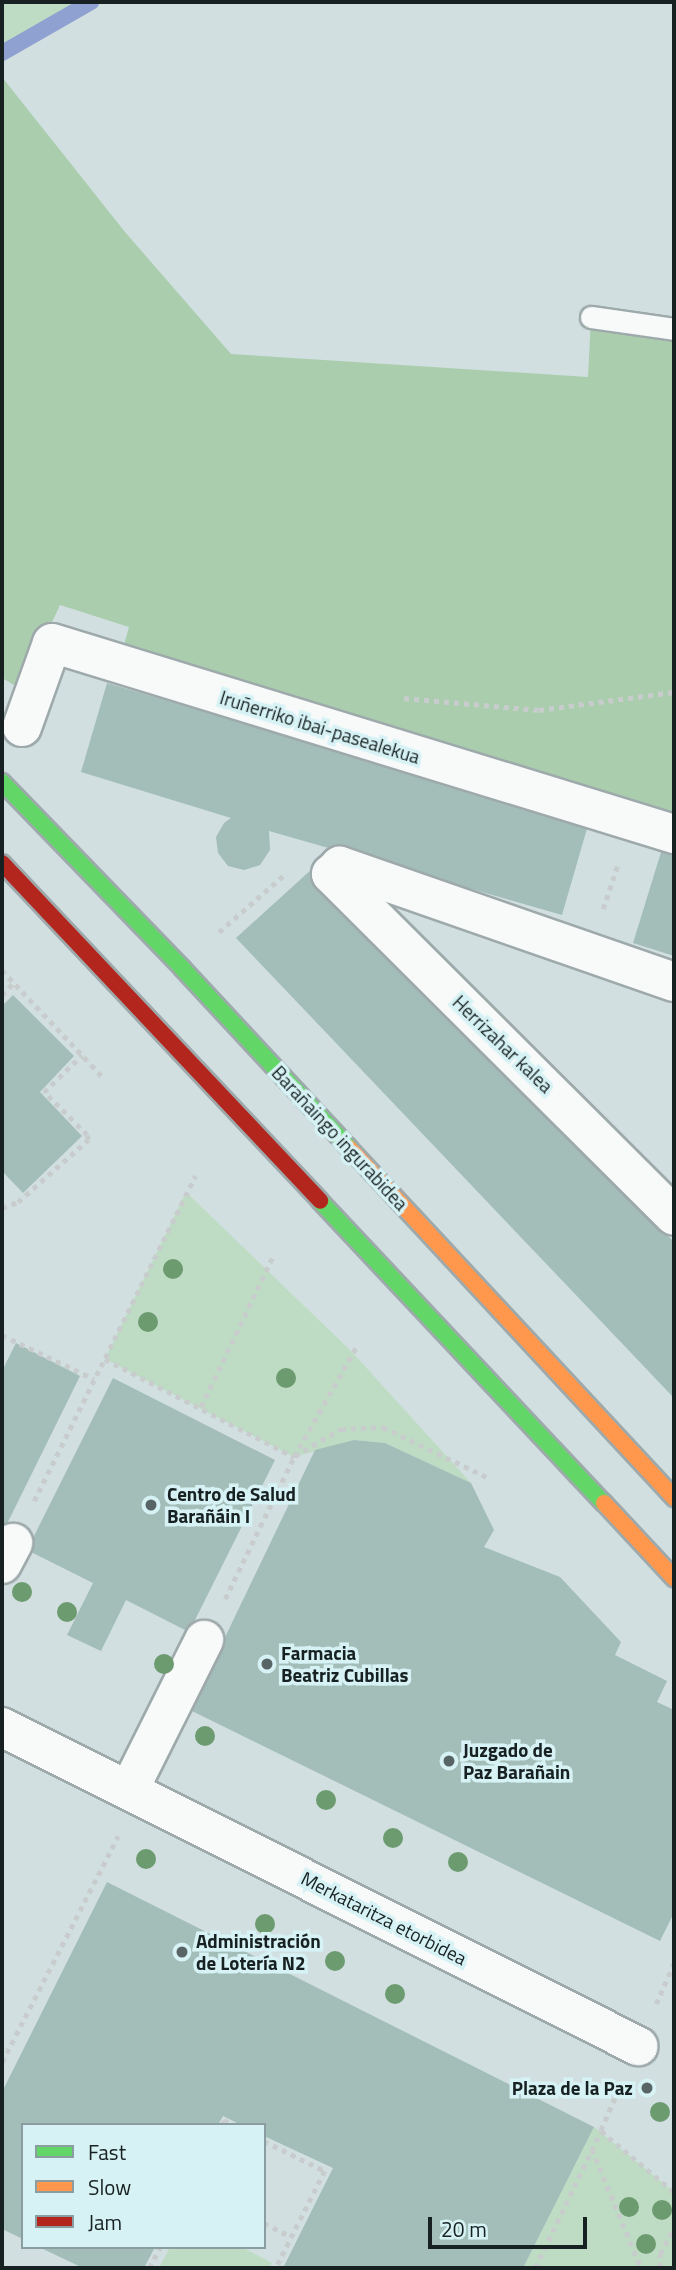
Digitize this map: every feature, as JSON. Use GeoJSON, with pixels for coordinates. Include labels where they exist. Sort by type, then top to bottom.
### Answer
{"type":"FeatureCollection","features":[{"type":"Feature","properties":{"kind":"main road","name":"Barañaingo ingurabidea"},"geometry":{"type":"LineString","coordinates":[[2,782],[182,968],[674,1498]]}},
{"type":"Feature","properties":{"kind":"main road"},"geometry":{"type":"LineString","coordinates":[[2,863],[674,1578]]}},
{"type":"Feature","properties":{"kind":"street","name":"Iruñerriko ibai-pasealekua"},"geometry":{"type":"LineString","coordinates":[[22,727],[52,643],[674,834]]}},
{"type":"Feature","properties":{"kind":"street"},"geometry":{"type":"LineString","coordinates":[[331,874],[340,866],[674,982]]}},
{"type":"Feature","properties":{"kind":"street","name":"Herrizahar kalea"},"geometry":{"type":"LineString","coordinates":[[331,874],[674,1216]]}},
{"type":"Feature","properties":{"kind":"street"},"geometry":{"type":"LineString","coordinates":[[134,1793],[204,1640]]}},
{"type":"Feature","properties":{"kind":"street","name":"Merkataritza etorbidea"},"geometry":{"type":"LineString","coordinates":[[2,1727],[638,2046]]}},
{"type":"Feature","properties":{"kind":"lane"},"geometry":{"type":"LineString","coordinates":[[591,317],[674,329]]}},
{"type":"Feature","properties":{"kind":"path"},"geometry":{"type":"LineString","coordinates":[[400,698],[539,710],[674,692]]}},
{"type":"Feature","properties":{"kind":"path"},"geometry":{"type":"LineString","coordinates":[[588,953],[631,822]]}},
{"type":"Feature","properties":{"kind":"path"},"geometry":{"type":"LineString","coordinates":[[219,932],[310,852],[331,874]]}},
{"type":"Feature","properties":{"kind":"path"},"geometry":{"type":"LineString","coordinates":[[2,970],[103,1076]]}},
{"type":"Feature","properties":{"kind":"path"},"geometry":{"type":"LineString","coordinates":[[2,995],[14,982]]}},
{"type":"Feature","properties":{"kind":"path"},"geometry":{"type":"LineString","coordinates":[[2,1208],[18,1202],[88,1140],[87,1135],[44,1092],[82,1055]]}},
{"type":"Feature","properties":{"kind":"path"},"geometry":{"type":"LineString","coordinates":[[7,1553],[195,1177]]}},
{"type":"Feature","properties":{"kind":"path"},"geometry":{"type":"LineString","coordinates":[[201,1407],[273,1256]]}},
{"type":"Feature","properties":{"kind":"path"},"geometry":{"type":"LineString","coordinates":[[2,1335],[94,1379]]}},
{"type":"Feature","properties":{"kind":"path"},"geometry":{"type":"LineString","coordinates":[[204,1640],[294,1457],[358,1344]]}},
{"type":"Feature","properties":{"kind":"path"},"geometry":{"type":"LineString","coordinates":[[104,1359],[294,1457]]}},
{"type":"Feature","properties":{"kind":"path"},"geometry":{"type":"LineString","coordinates":[[294,1457],[341,1429],[383,1427],[489,1478]]}},
{"type":"Feature","properties":{"kind":"path"},"geometry":{"type":"LineString","coordinates":[[2,2062],[134,1793]]}},
{"type":"Feature","properties":{"kind":"path"},"geometry":{"type":"LineString","coordinates":[[535,2268],[601,2131]]}},
{"type":"Feature","properties":{"kind":"path"},"geometry":{"type":"LineString","coordinates":[[266,2142],[325,2171],[276,2268]]}},
{"type":"Feature","properties":{"kind":"path"},"geometry":{"type":"LineString","coordinates":[[592,2148],[641,2268]]}},
{"type":"Feature","properties":{"kind":"path"},"geometry":{"type":"LineString","coordinates":[[266,2224],[291,2237]]}},
{"type":"Feature","properties":{"kind":"path"},"geometry":{"type":"LineString","coordinates":[[660,2268],[660,2254],[674,2228]]}},
{"type":"Feature","properties":{"kind":"path"},"geometry":{"type":"LineString","coordinates":[[149,2268],[159,2249]]}},
{"type":"Feature","properties":{"kind":"green space"},"geometry":{"type":"Polygon","coordinates":[[[2,2],[100,2],[2,54],[2,2]]]}},
{"type":"Feature","properties":{"kind":"green space"},"geometry":{"type":"Polygon","coordinates":[[[2,77],[125,232],[231,354],[588,377],[591,317],[674,329],[674,819],[123,648],[129,627],[60,605],[21,689],[2,678],[2,77]]]}},
{"type":"Feature","properties":{"kind":"green space"},"geometry":{"type":"Polygon","coordinates":[[[186,1192],[352,1352],[471,1483],[385,1443],[354,1440],[294,1457],[105,1359],[186,1192]]]}},
{"type":"Feature","properties":{"kind":"green space"},"geometry":{"type":"Polygon","coordinates":[[[594,2127],[674,2192],[674,2268],[523,2268],[594,2127]]]}},
{"type":"Feature","properties":{"kind":"green space"},"geometry":{"type":"Polygon","coordinates":[[[169,2249],[246,2249],[272,2263],[269,2268],[159,2268],[169,2249]]]}},
{"type":"Feature","properties":{"kind":"building"},"geometry":{"type":"Polygon","coordinates":[[[107,683],[588,825],[562,915],[269,831],[270,850],[260,865],[244,870],[228,866],[218,853],[216,837],[224,823],[231,818],[81,772],[107,683]]]}},
{"type":"Feature","properties":{"kind":"building"},"geometry":{"type":"Polygon","coordinates":[[[662,849],[674,853],[674,956],[633,943],[662,849]]]}},
{"type":"Feature","properties":{"kind":"building"},"geometry":{"type":"Polygon","coordinates":[[[313,868],[674,1242],[674,1398],[236,938],[313,868]]]}},
{"type":"Feature","properties":{"kind":"building"},"geometry":{"type":"Polygon","coordinates":[[[13,995],[74,1056],[40,1092],[82,1136],[23,1193],[2,1171],[2,1006],[13,995]]]}},
{"type":"Feature","properties":{"kind":"building"},"geometry":{"type":"Polygon","coordinates":[[[16,1343],[80,1376],[2,1534],[2,1371],[16,1343]]]}},
{"type":"Feature","properties":{"kind":"building","name":"Centro de Salud Barañáin I"},"geometry":{"type":"Polygon","coordinates":[[[113,1378],[275,1460],[189,1632],[126,1600],[101,1651],[67,1635],[93,1583],[27,1550],[113,1378]]]}},
{"type":"Feature","properties":{"kind":"building"},"geometry":{"type":"Polygon","coordinates":[[[354,1440],[385,1443],[471,1483],[494,1530],[484,1547],[560,1577],[621,1642],[615,1655],[667,1681],[657,1702],[674,1710],[674,1913],[660,1941],[190,1710],[315,1450],[354,1440]]]}},
{"type":"Feature","properties":{"kind":"building"},"geometry":{"type":"Polygon","coordinates":[[[107,1882],[594,2127],[523,2268],[283,2268],[333,2168],[266,2137],[266,2123],[237,2123],[223,2116],[219,2123],[21,2123],[21,2238],[2,2229],[2,2092],[107,1882]]]}},
{"type":"Feature","properties":{"kind":"building"},"geometry":{"type":"Polygon","coordinates":[[[43,2249],[154,2249],[144,2268],[83,2268],[43,2249]]]}},
{"type":"Feature","properties":{"kind":"waterway"},"geometry":{"type":"LineString","coordinates":[[2,53],[91,2]]}},
{"type":"Feature","properties":{"kind":"traffic: fast"},"geometry":{"type":"LineString","coordinates":[[2,782],[182,968],[349,1148]]}},
{"type":"Feature","properties":{"kind":"traffic: fast"},"geometry":{"type":"LineString","coordinates":[[320,1201],[604,1503]]}},
{"type":"Feature","properties":{"kind":"traffic: slow"},"geometry":{"type":"LineString","coordinates":[[349,1148],[674,1498]]}},
{"type":"Feature","properties":{"kind":"traffic: slow"},"geometry":{"type":"LineString","coordinates":[[604,1503],[674,1578]]}},
{"type":"Feature","properties":{"kind":"traffic: jam"},"geometry":{"type":"LineString","coordinates":[[2,863],[320,1201]]}},
{"type":"Feature","properties":{"kind":"place","name":"Centro de Salud Barañáin I"},"geometry":{"type":"Point","coordinates":[151,1505]}},
{"type":"Feature","properties":{"kind":"place","name":"Farmacia Beatriz Cubillas"},"geometry":{"type":"Point","coordinates":[267,1664]}},
{"type":"Feature","properties":{"kind":"place","name":"Juzgado de Paz Barañain"},"geometry":{"type":"Point","coordinates":[449,1761]}},
{"type":"Feature","properties":{"kind":"place","name":"Administración de Lotería N2"},"geometry":{"type":"Point","coordinates":[182,1952]}},
{"type":"Feature","properties":{"kind":"place","name":"Plaza de la Paz"},"geometry":{"type":"Point","coordinates":[647,2088]}}]}
